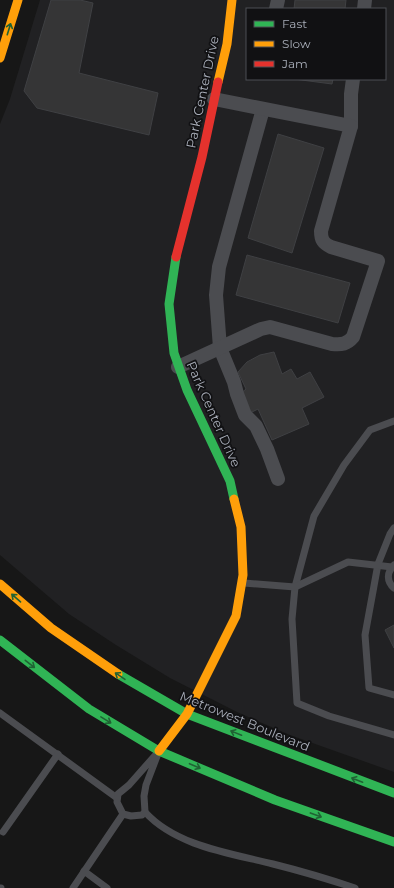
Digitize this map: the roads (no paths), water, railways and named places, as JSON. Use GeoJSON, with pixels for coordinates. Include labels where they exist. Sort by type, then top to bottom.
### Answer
{"type":"FeatureCollection","features":[{"type":"Feature","properties":{"kind":"street"},"geometry":{"type":"LineString","coordinates":[[0,58],[18,0]]}},
{"type":"Feature","properties":{"kind":"street","name":"Park Center Drive"},"geometry":{"type":"LineString","coordinates":[[159,751],[187,714],[236,616],[243,575],[241,527],[230,481],[187,390],[178,367],[174,353],[169,304],[175,261],[202,157],[227,44],[232,0]]}},
{"type":"Feature","properties":{"kind":"street"},"geometry":{"type":"LineString","coordinates":[[178,367],[261,329],[270,327],[332,344],[341,345],[348,343],[353,337],[378,261],[331,248],[324,244],[321,239],[321,231],[350,126],[353,80]]}},
{"type":"Feature","properties":{"kind":"street"},"geometry":{"type":"LineString","coordinates":[[214,100],[350,126]]}},
{"type":"Feature","properties":{"kind":"street"},"geometry":{"type":"LineString","coordinates":[[263,109],[219,267],[216,295],[220,348],[234,382],[245,416],[256,426],[267,449],[278,479]]}},
{"type":"Feature","properties":{"kind":"street","name":"Metrowest Boulevard"},"geometry":{"type":"LineString","coordinates":[[0,584],[51,628],[124,679],[187,714],[394,793]]}},
{"type":"Feature","properties":{"kind":"street"},"geometry":{"type":"LineString","coordinates":[[0,640],[89,709],[159,751],[275,800],[394,842]]}},
{"type":"Feature","properties":{"kind":"lane"},"geometry":{"type":"LineString","coordinates":[[394,421],[370,430],[341,471],[314,516],[296,587],[292,619],[297,703],[329,716],[394,735]]}},
{"type":"Feature","properties":{"kind":"lane"},"geometry":{"type":"LineString","coordinates":[[394,528],[390,534],[378,564],[365,635],[370,688],[394,695]]}},
{"type":"Feature","properties":{"kind":"lane"},"geometry":{"type":"LineString","coordinates":[[242,583],[296,587],[348,562],[393,566]]}},
{"type":"Feature","properties":{"kind":"lane"},"geometry":{"type":"LineString","coordinates":[[393,566],[389,570],[389,580],[394,588]]}},
{"type":"Feature","properties":{"kind":"lane"},"geometry":{"type":"LineString","coordinates":[[0,713],[117,798]]}},
{"type":"Feature","properties":{"kind":"lane"},"geometry":{"type":"LineString","coordinates":[[145,812],[142,815],[131,816],[123,814],[117,804],[117,798],[118,794],[129,785],[159,751]]}},
{"type":"Feature","properties":{"kind":"lane"},"geometry":{"type":"LineString","coordinates":[[159,751],[146,785],[144,796],[145,812],[172,834],[201,846],[316,875],[332,884],[355,888]]}},
{"type":"Feature","properties":{"kind":"lane"},"geometry":{"type":"LineString","coordinates":[[3,832],[58,754]]}},
{"type":"Feature","properties":{"kind":"lane"},"geometry":{"type":"LineString","coordinates":[[73,888],[123,814]]}},
{"type":"Feature","properties":{"kind":"lane"},"geometry":{"type":"LineString","coordinates":[[84,871],[106,888]]}}]}
